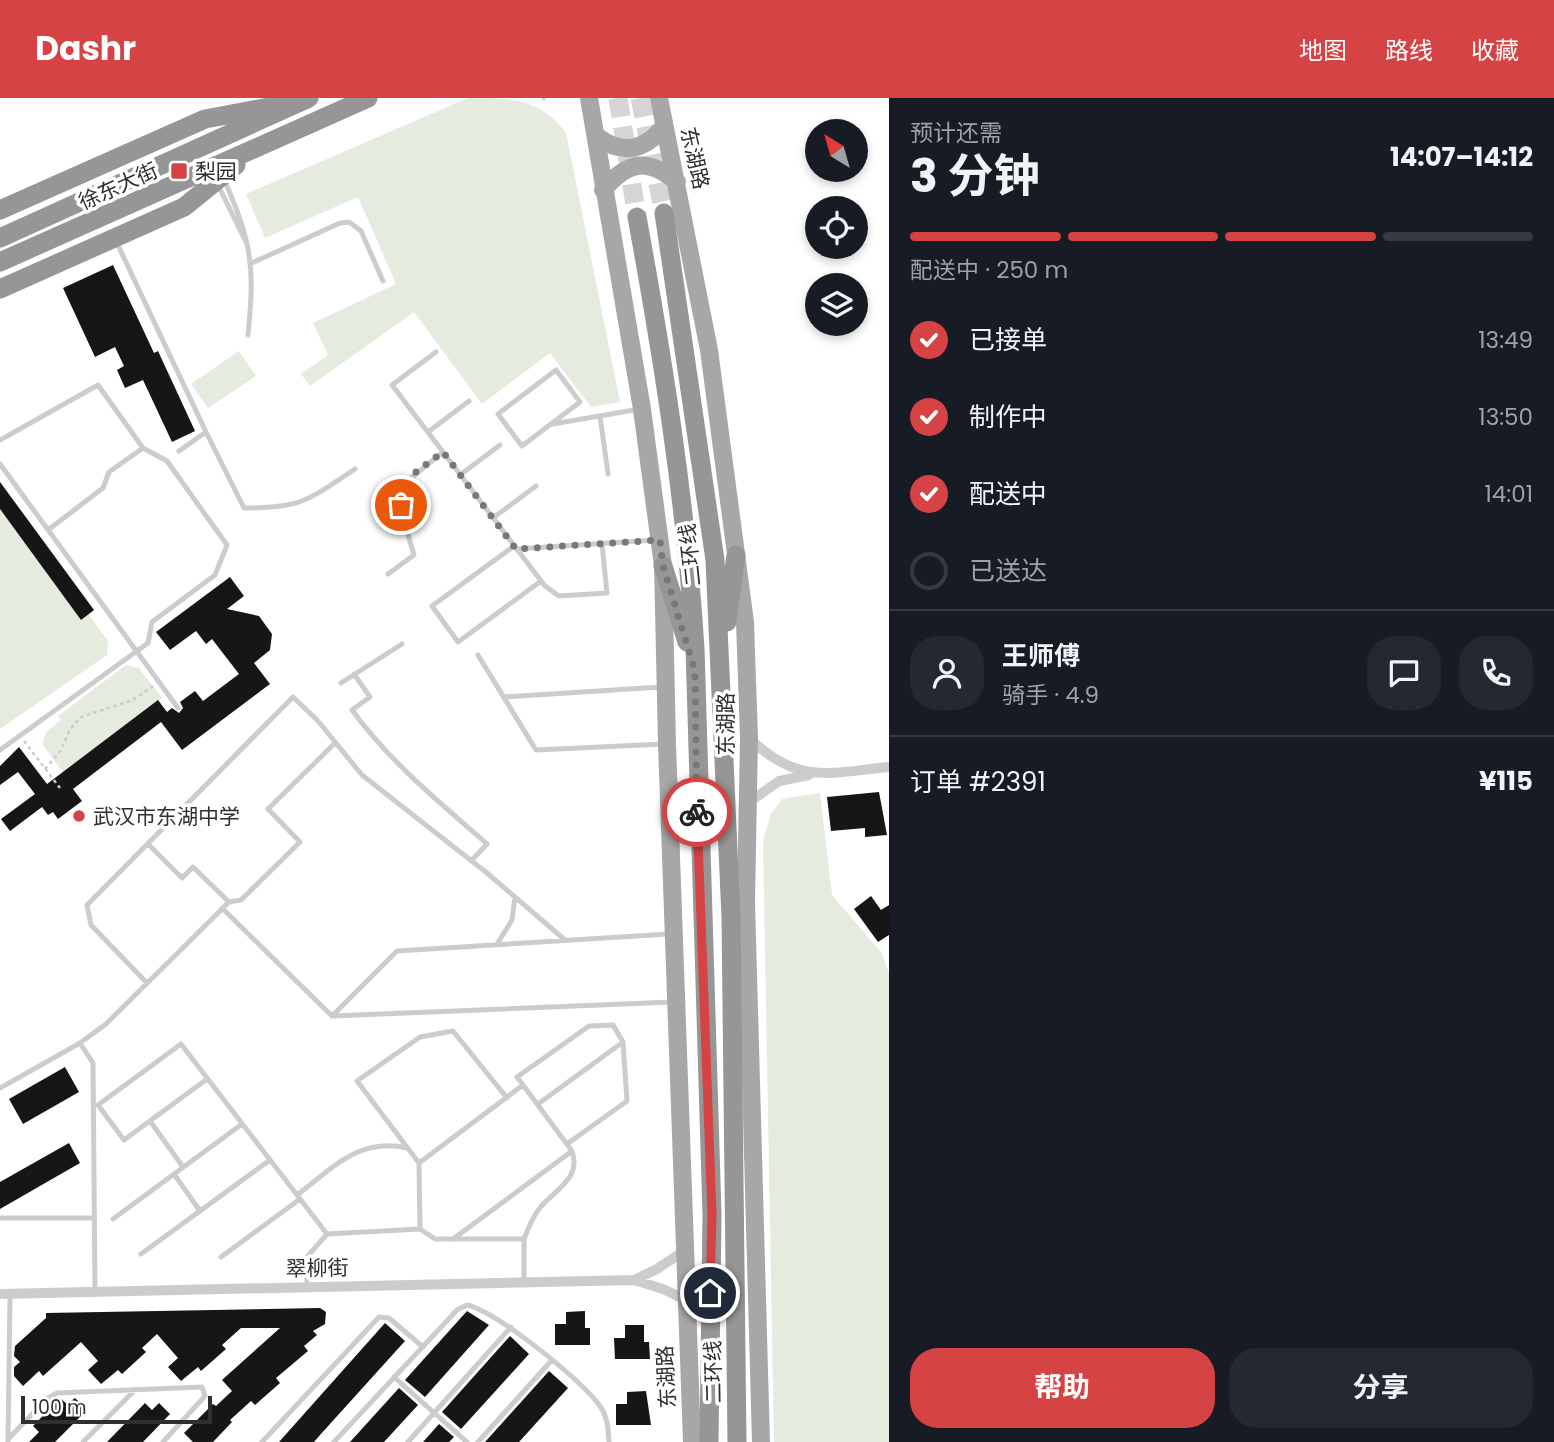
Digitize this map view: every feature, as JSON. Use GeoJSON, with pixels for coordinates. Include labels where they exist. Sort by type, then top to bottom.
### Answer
{"type":"FeatureCollection","features":[{"type":"Feature","properties":{"kind":"highway","name":"徐东大街"},"geometry":{"type":"LineString","coordinates":[[0,262],[368,98]]}},
{"type":"Feature","properties":{"kind":"highway","name":"徐东大街"},"geometry":{"type":"LineString","coordinates":[[0,238],[305,100]]}},
{"type":"Feature","properties":{"kind":"highway"},"geometry":{"type":"LineString","coordinates":[[0,210],[205,119],[305,100]]}},
{"type":"Feature","properties":{"kind":"highway"},"geometry":{"type":"LineString","coordinates":[[0,289],[184,207],[220,180],[248,153]]}},
{"type":"Feature","properties":{"kind":"highway","name":"二环线"},"geometry":{"type":"LineString","coordinates":[[664,213],[715,560],[731,917],[737,1442]]}},
{"type":"Feature","properties":{"kind":"highway","name":"二环线"},"geometry":{"type":"LineString","coordinates":[[637,217],[662,349],[691,576],[712,1214],[709,1442]]}},
{"type":"Feature","properties":{"kind":"highway"},"geometry":{"type":"LineString","coordinates":[[720,672],[736,555]]}},
{"type":"Feature","properties":{"kind":"highway"},"geometry":{"type":"LineString","coordinates":[[663,566],[695,671]]}},
{"type":"Feature","properties":{"kind":"main road","name":"东湖路"},"geometry":{"type":"LineString","coordinates":[[589,98],[642,409],[663,566],[673,934],[692,1442]]}},
{"type":"Feature","properties":{"kind":"main road","name":"东湖路"},"geometry":{"type":"LineString","coordinates":[[659,98],[718,405],[745,622],[749,738],[746,805],[761,1442]]}},
{"type":"Feature","properties":{"kind":"main road"},"geometry":{"type":"LineString","coordinates":[[597,137],[616,149],[633,149],[653,139],[664,126]]}},
{"type":"Feature","properties":{"kind":"main road"},"geometry":{"type":"LineString","coordinates":[[603,190],[618,173],[636,165],[657,167],[677,182]]}},
{"type":"Feature","properties":{"kind":"street"},"geometry":{"type":"LineString","coordinates":[[749,738],[773,759],[811,775]]}},
{"type":"Feature","properties":{"kind":"street"},"geometry":{"type":"LineString","coordinates":[[746,805],[779,781],[889,767]]}},
{"type":"Feature","properties":{"kind":"street"},"geometry":{"type":"LineString","coordinates":[[634,1280],[684,1251]]}},
{"type":"Feature","properties":{"kind":"street"},"geometry":{"type":"LineString","coordinates":[[634,1280],[686,1300]]}},
{"type":"Feature","properties":{"kind":"street","name":"翠柳街"},"geometry":{"type":"LineString","coordinates":[[5,1293],[634,1280]]}},
{"type":"Feature","properties":{"kind":"lane"},"geometry":{"type":"LineString","coordinates":[[220,180],[249,249],[252,263],[248,335]]}},
{"type":"Feature","properties":{"kind":"lane"},"geometry":{"type":"LineString","coordinates":[[252,263],[340,223],[349,222],[360,231],[383,281]]}},
{"type":"Feature","properties":{"kind":"lane"},"geometry":{"type":"LineString","coordinates":[[114,238],[244,508],[283,508],[306,501],[355,468]]}},
{"type":"Feature","properties":{"kind":"lane"},"geometry":{"type":"LineString","coordinates":[[436,352],[392,385],[541,581],[553,594],[559,596],[607,593],[602,544]]}},
{"type":"Feature","properties":{"kind":"lane"},"geometry":{"type":"LineString","coordinates":[[550,424],[580,402],[556,370],[498,414],[522,446],[550,424],[642,409]]}},
{"type":"Feature","properties":{"kind":"lane"},"geometry":{"type":"LineString","coordinates":[[0,440],[98,385],[143,448],[167,461],[227,545],[215,575],[152,622],[148,643],[0,750]]}},
{"type":"Feature","properties":{"kind":"lane"},"geometry":{"type":"LineString","coordinates":[[428,432],[469,401]]}},
{"type":"Feature","properties":{"kind":"lane"},"geometry":{"type":"LineString","coordinates":[[600,416],[608,474]]}},
{"type":"Feature","properties":{"kind":"lane"},"geometry":{"type":"LineString","coordinates":[[179,451],[206,432]]}},
{"type":"Feature","properties":{"kind":"lane"},"geometry":{"type":"LineString","coordinates":[[460,475],[500,445]]}},
{"type":"Feature","properties":{"kind":"lane"},"geometry":{"type":"LineString","coordinates":[[48,530],[103,488],[109,472],[143,448]]}},
{"type":"Feature","properties":{"kind":"lane"},"geometry":{"type":"LineString","coordinates":[[388,574],[414,555],[401,511],[405,483],[443,452]]}},
{"type":"Feature","properties":{"kind":"lane"},"geometry":{"type":"LineString","coordinates":[[0,464],[178,708]]}},
{"type":"Feature","properties":{"kind":"lane"},"geometry":{"type":"LineString","coordinates":[[493,518],[536,486]]}},
{"type":"Feature","properties":{"kind":"lane"},"geometry":{"type":"LineString","coordinates":[[541,581],[458,642],[432,606],[515,548],[660,540]]}},
{"type":"Feature","properties":{"kind":"lane"},"geometry":{"type":"LineString","coordinates":[[341,683],[401,644]]}},
{"type":"Feature","properties":{"kind":"lane"},"geometry":{"type":"LineString","coordinates":[[478,655],[536,750],[667,744]]}},
{"type":"Feature","properties":{"kind":"lane"},"geometry":{"type":"LineString","coordinates":[[354,674],[370,697],[352,709],[371,736],[400,769],[487,844],[471,861]]}},
{"type":"Feature","properties":{"kind":"lane"},"geometry":{"type":"LineString","coordinates":[[504,697],[666,687]]}},
{"type":"Feature","properties":{"kind":"lane"},"geometry":{"type":"LineString","coordinates":[[146,983],[90,925],[87,905],[293,698],[362,775],[565,940]]}},
{"type":"Feature","properties":{"kind":"lane"},"geometry":{"type":"LineString","coordinates":[[0,1088],[80,1043],[106,1024],[222,908],[229,902],[241,900],[300,842],[268,809],[335,743]]}},
{"type":"Feature","properties":{"kind":"lane"},"geometry":{"type":"LineString","coordinates":[[148,844],[182,878],[193,867],[229,902]]}},
{"type":"Feature","properties":{"kind":"lane"},"geometry":{"type":"LineString","coordinates":[[497,944],[512,920],[515,897]]}},
{"type":"Feature","properties":{"kind":"lane"},"geometry":{"type":"LineString","coordinates":[[222,908],[332,1016],[676,1002]]}},
{"type":"Feature","properties":{"kind":"lane"},"geometry":{"type":"LineString","coordinates":[[332,1016],[397,951],[673,934]]}},
{"type":"Feature","properties":{"kind":"lane"},"geometry":{"type":"LineString","coordinates":[[524,1282],[524,1239],[540,1209],[569,1179],[575,1162],[572,1150],[567,1144],[538,1104],[517,1077],[589,1026],[613,1025],[623,1042],[627,1101],[567,1144]]}},
{"type":"Feature","properties":{"kind":"lane"},"geometry":{"type":"LineString","coordinates":[[420,1229],[419,1163],[357,1081],[420,1037],[427,1034],[458,1034],[507,1098]]}},
{"type":"Feature","properties":{"kind":"lane"},"geometry":{"type":"LineString","coordinates":[[538,1104],[623,1042]]}},
{"type":"Feature","properties":{"kind":"lane"},"geometry":{"type":"LineString","coordinates":[[80,1043],[93,1063],[95,1291]]}},
{"type":"Feature","properties":{"kind":"lane"},"geometry":{"type":"LineString","coordinates":[[207,1079],[124,1140],[98,1105],[181,1044],[327,1234]]}},
{"type":"Feature","properties":{"kind":"lane"},"geometry":{"type":"LineString","coordinates":[[419,1163],[523,1085]]}},
{"type":"Feature","properties":{"kind":"lane"},"geometry":{"type":"LineString","coordinates":[[150,1121],[183,1167]]}},
{"type":"Feature","properties":{"kind":"lane"},"geometry":{"type":"LineString","coordinates":[[113,1219],[242,1124]]}},
{"type":"Feature","properties":{"kind":"lane"},"geometry":{"type":"LineString","coordinates":[[220,1257],[363,1148],[384,1145],[407,1148]]}},
{"type":"Feature","properties":{"kind":"lane"},"geometry":{"type":"LineString","coordinates":[[453,1239],[572,1150]]}},
{"type":"Feature","properties":{"kind":"lane"},"geometry":{"type":"LineString","coordinates":[[141,1254],[270,1160]]}},
{"type":"Feature","properties":{"kind":"lane"},"geometry":{"type":"LineString","coordinates":[[174,1174],[200,1211]]}},
{"type":"Feature","properties":{"kind":"lane"},"geometry":{"type":"LineString","coordinates":[[0,1218],[94,1218]]}},
{"type":"Feature","properties":{"kind":"lane"},"geometry":{"type":"LineString","coordinates":[[307,1287],[307,1257],[327,1234],[420,1229],[435,1239],[524,1239]]}},
{"type":"Feature","properties":{"kind":"lane"},"geometry":{"type":"LineString","coordinates":[[5,1293],[8,1440]]}},
{"type":"Feature","properties":{"kind":"lane"},"geometry":{"type":"LineString","coordinates":[[334,1442],[463,1306],[473,1307],[511,1327],[599,1405],[607,1421],[609,1442]]}},
{"type":"Feature","properties":{"kind":"lane"},"geometry":{"type":"LineString","coordinates":[[262,1442],[379,1317],[389,1318],[422,1347]]}},
{"type":"Feature","properties":{"kind":"lane"},"geometry":{"type":"LineString","coordinates":[[408,1442],[511,1327]]}},
{"type":"Feature","properties":{"kind":"lane"},"geometry":{"type":"LineString","coordinates":[[478,1442],[551,1361]]}},
{"type":"Feature","properties":{"kind":"lane"},"geometry":{"type":"LineString","coordinates":[[0,1382],[7,1376]]}},
{"type":"Feature","properties":{"kind":"lane"},"geometry":{"type":"LineString","coordinates":[[394,1377],[467,1442]]}},
{"type":"Feature","properties":{"kind":"lane"},"geometry":{"type":"LineString","coordinates":[[8,1440],[52,1395],[199,1385],[205,1390],[205,1396],[163,1442]]}},
{"type":"Feature","properties":{"kind":"lane"},"geometry":{"type":"LineString","coordinates":[[83,1442],[136,1389]]}},
{"type":"Feature","properties":{"kind":"path"},"geometry":{"type":"LineString","coordinates":[[45,769],[61,750],[70,729],[80,717],[133,700],[159,682]]}},
{"type":"Feature","properties":{"kind":"path"},"geometry":{"type":"LineString","coordinates":[[20,736],[60,788]]}},
{"type":"Feature","properties":{"kind":"shaded area"},"geometry":{"type":"Polygon","coordinates":[[[468,98],[524,102],[546,113],[566,133],[620,402],[591,407],[550,353],[482,404],[414,312],[310,386],[301,374],[328,355],[313,323],[396,284],[358,197],[265,238],[246,194],[468,98]]]}},
{"type":"Feature","properties":{"kind":"shaded area"},"geometry":{"type":"Polygon","coordinates":[[[239,351],[256,376],[208,408],[191,384],[239,351]]]}},
{"type":"Feature","properties":{"kind":"shaded area"},"geometry":{"type":"Polygon","coordinates":[[[0,482],[94,610],[89,615],[108,641],[107,655],[0,729],[0,482]]]}},
{"type":"Feature","properties":{"kind":"shaded area"},"geometry":{"type":"Polygon","coordinates":[[[126,665],[139,668],[162,698],[63,772],[42,744],[46,732],[61,720],[58,716],[126,665]]]}},
{"type":"Feature","properties":{"kind":"shaded area"},"geometry":{"type":"Polygon","coordinates":[[[820,793],[832,895],[881,952],[889,972],[889,1442],[774,1442],[763,840],[771,814],[782,799],[820,793]]]}},
{"type":"Feature","properties":{"kind":"building"},"geometry":{"type":"Polygon","coordinates":[[[113,265],[154,353],[158,351],[195,431],[172,442],[143,380],[125,388],[117,370],[124,366],[115,347],[95,357],[63,288],[113,265]]]}},
{"type":"Feature","properties":{"kind":"building"},"geometry":{"type":"Polygon","coordinates":[[[0,482],[94,610],[81,620],[0,509],[0,482]]]}},
{"type":"Feature","properties":{"kind":"building"},"geometry":{"type":"Polygon","coordinates":[[[230,577],[244,596],[227,609],[259,616],[272,634],[270,650],[254,663],[270,684],[182,750],[161,722],[73,789],[82,801],[58,819],[53,812],[48,815],[42,807],[10,831],[1,819],[35,794],[18,772],[0,785],[0,766],[19,747],[47,784],[158,700],[167,712],[172,708],[179,713],[183,708],[180,702],[195,691],[203,701],[239,674],[212,639],[206,644],[196,631],[170,650],[156,632],[230,577]]]}},
{"type":"Feature","properties":{"kind":"building"},"geometry":{"type":"Polygon","coordinates":[[[879,792],[887,835],[865,837],[865,828],[831,831],[827,797],[879,792]]]}},
{"type":"Feature","properties":{"kind":"building"},"geometry":{"type":"Polygon","coordinates":[[[871,896],[881,910],[889,905],[889,935],[878,942],[854,909],[871,896]]]}},
{"type":"Feature","properties":{"kind":"building"},"geometry":{"type":"Polygon","coordinates":[[[65,1067],[79,1092],[23,1124],[9,1099],[65,1067]]]}},
{"type":"Feature","properties":{"kind":"building"},"geometry":{"type":"Polygon","coordinates":[[[69,1143],[80,1163],[0,1209],[0,1182],[69,1143]]]}},
{"type":"Feature","properties":{"kind":"building"},"geometry":{"type":"Polygon","coordinates":[[[320,1308],[326,1312],[325,1324],[313,1331],[317,1335],[304,1346],[308,1351],[276,1378],[280,1383],[255,1405],[251,1401],[230,1420],[232,1422],[213,1442],[193,1442],[184,1433],[213,1404],[216,1406],[232,1391],[222,1380],[280,1328],[241,1328],[222,1345],[226,1349],[201,1371],[198,1367],[181,1381],[168,1367],[178,1358],[157,1334],[142,1348],[146,1352],[122,1374],[118,1370],[101,1384],[88,1370],[98,1361],[81,1342],[43,1376],[39,1371],[23,1386],[14,1376],[14,1367],[20,1362],[14,1356],[15,1346],[46,1318],[46,1313],[320,1308]]]}},
{"type":"Feature","properties":{"kind":"building"},"geometry":{"type":"Polygon","coordinates":[[[467,1311],[489,1325],[425,1397],[405,1380],[467,1311]]]}},
{"type":"Feature","properties":{"kind":"building"},"geometry":{"type":"Polygon","coordinates":[[[585,1311],[585,1328],[590,1328],[590,1345],[555,1345],[555,1324],[566,1324],[566,1312],[585,1311]]]}},
{"type":"Feature","properties":{"kind":"building"},"geometry":{"type":"Polygon","coordinates":[[[385,1323],[405,1341],[314,1442],[279,1442],[385,1323]]]}},
{"type":"Feature","properties":{"kind":"building"},"geometry":{"type":"Polygon","coordinates":[[[625,1325],[644,1325],[644,1342],[649,1342],[650,1359],[615,1359],[614,1338],[625,1338],[625,1325]]]}},
{"type":"Feature","properties":{"kind":"building"},"geometry":{"type":"Polygon","coordinates":[[[510,1336],[529,1354],[461,1429],[442,1412],[510,1336]]]}},
{"type":"Feature","properties":{"kind":"building"},"geometry":{"type":"Polygon","coordinates":[[[549,1371],[568,1388],[519,1442],[485,1442],[549,1371]]]}},
{"type":"Feature","properties":{"kind":"building"},"geometry":{"type":"Polygon","coordinates":[[[399,1388],[418,1405],[384,1442],[350,1442],[399,1388]]]}},
{"type":"Feature","properties":{"kind":"building"},"geometry":{"type":"Polygon","coordinates":[[[646,1391],[651,1425],[616,1425],[616,1404],[627,1404],[627,1392],[646,1391]]]}},
{"type":"Feature","properties":{"kind":"building"},"geometry":{"type":"Polygon","coordinates":[[[60,1398],[67,1404],[75,1398],[87,1410],[55,1442],[29,1442],[39,1432],[33,1426],[60,1398]]]}},
{"type":"Feature","properties":{"kind":"building"},"geometry":{"type":"Polygon","coordinates":[[[145,1403],[152,1410],[159,1403],[170,1414],[143,1442],[107,1442],[145,1403]]]}},
{"type":"Feature","properties":{"kind":"building"},"geometry":{"type":"Polygon","coordinates":[[[439,1424],[454,1437],[449,1442],[423,1442],[439,1424]]]}},
{"type":"Feature","properties":{"kind":"tunnel"},"geometry":{"type":"LineString","coordinates":[[618,98],[637,217]]}},
{"type":"Feature","properties":{"kind":"tunnel"},"geometry":{"type":"LineString","coordinates":[[640,98],[664,213]]}},
{"type":"Feature","properties":{"kind":"way so far"},"geometry":{"type":"LineString","coordinates":[[401,505],[408,478],[443,452],[516,549],[660,540],[663,566],[695,671],[697,812]]}},
{"type":"Feature","properties":{"kind":"place","name":"梨园"},"geometry":{"type":"Point","coordinates":[179,171]}},
{"type":"Feature","properties":{"kind":"place","name":"武汉市东湖中学"},"geometry":{"type":"Point","coordinates":[79,816]}},
{"type":"Feature","properties":{"kind":"route"},"geometry":{"type":"LineString","coordinates":[[697,812],[712,1214],[710,1293]]}}]}
